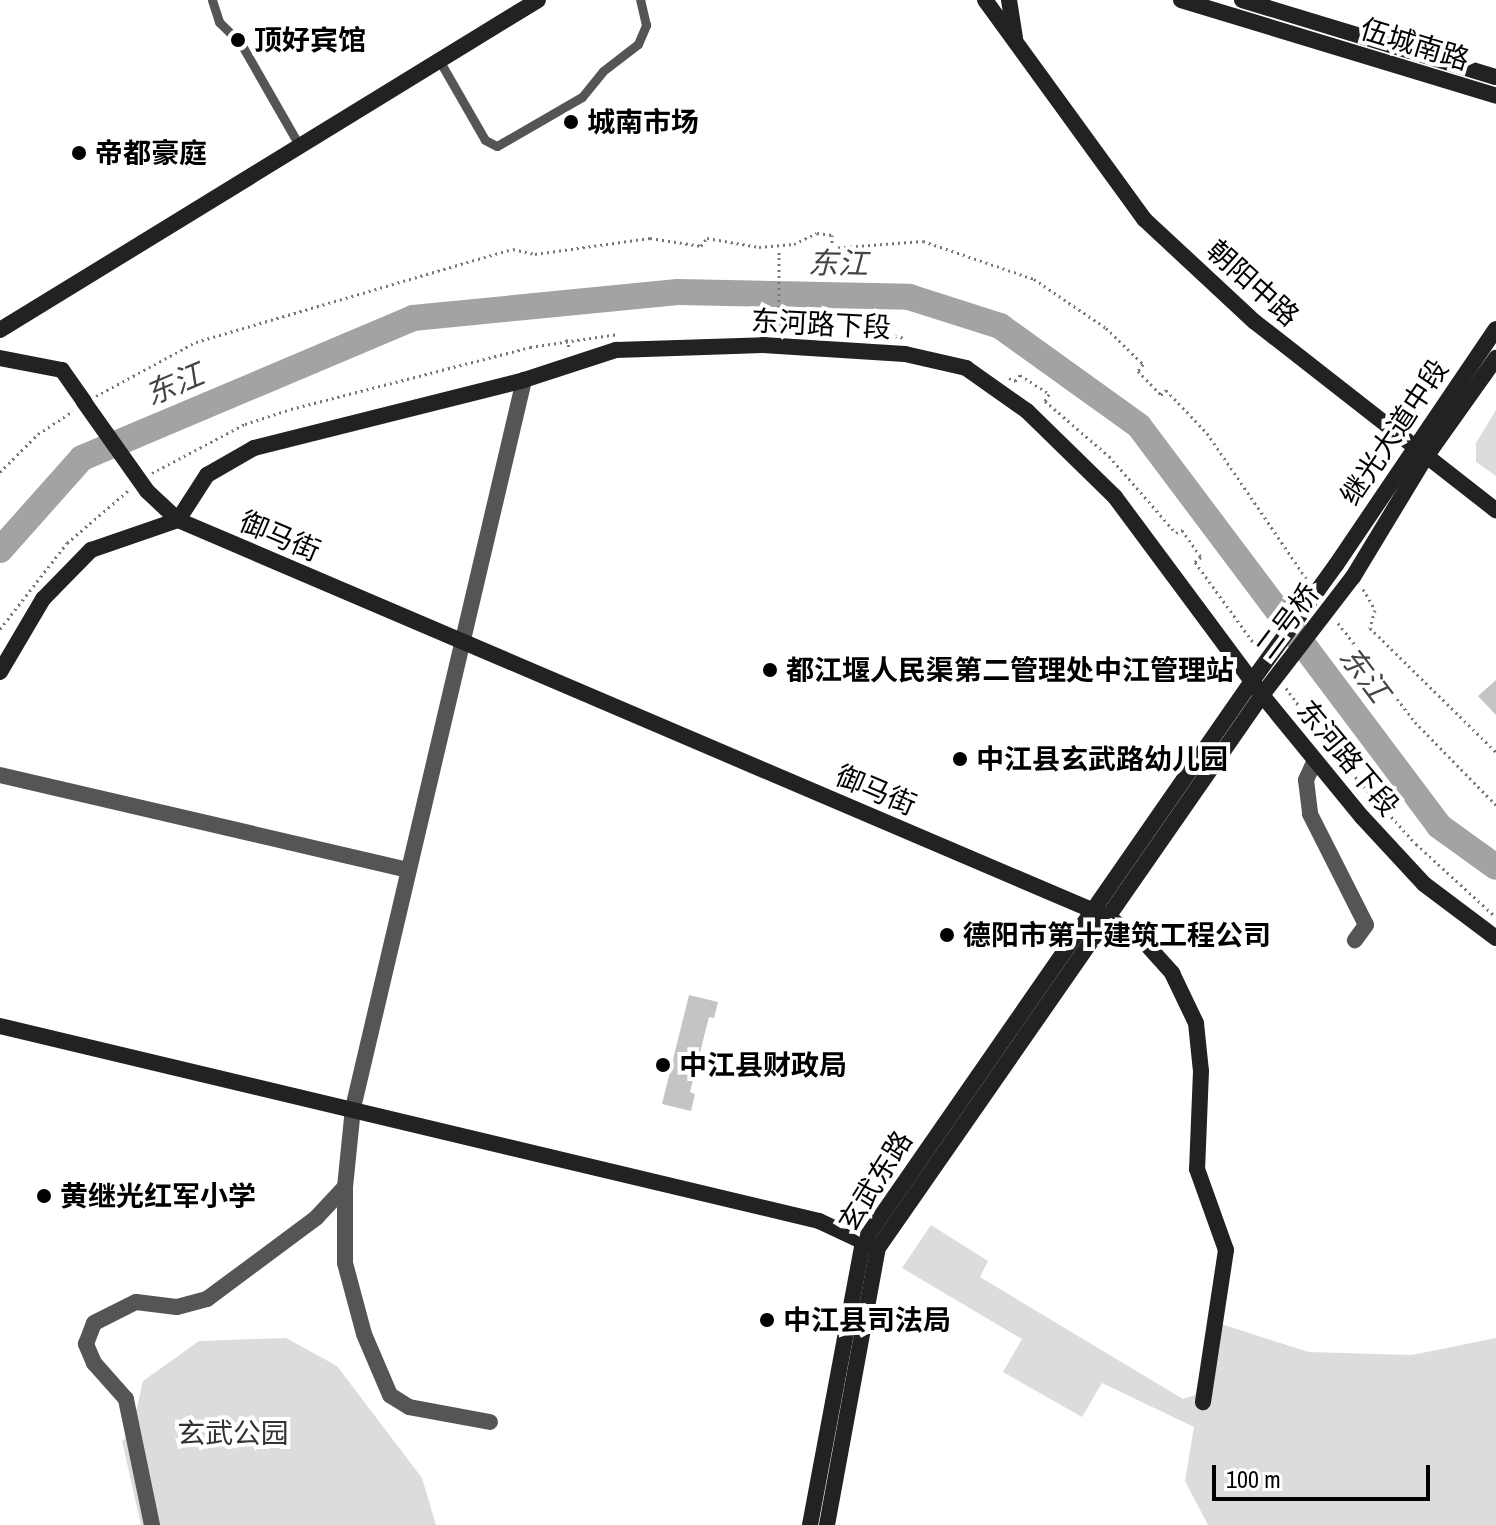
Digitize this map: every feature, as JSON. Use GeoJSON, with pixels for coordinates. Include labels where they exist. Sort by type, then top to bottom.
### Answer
{"type":"FeatureCollection","features":[{"type":"Feature","properties":{"kind":"street"},"geometry":{"type":"LineString","coordinates":[[0,330],[538,0]]}},
{"type":"Feature","properties":{"kind":"street","name":"朝阳中路"},"geometry":{"type":"LineString","coordinates":[[985,0],[1144,219],[1255,322],[1419,453],[1496,510]]}},
{"type":"Feature","properties":{"kind":"street"},"geometry":{"type":"LineString","coordinates":[[1009,0],[1020,51]]}},
{"type":"Feature","properties":{"kind":"street","name":"伍城南路"},"geometry":{"type":"LineString","coordinates":[[1181,0],[1496,96]]}},
{"type":"Feature","properties":{"kind":"street","name":"伍城南路"},"geometry":{"type":"LineString","coordinates":[[1242,0],[1496,77]]}},
{"type":"Feature","properties":{"kind":"street","name":"继光大道中段"},"geometry":{"type":"LineString","coordinates":[[1354,576],[1419,453],[1496,329]]}},
{"type":"Feature","properties":{"kind":"street","name":"东河路下段"},"geometry":{"type":"LineString","coordinates":[[178,520],[207,475],[254,448],[524,380],[616,350],[734,346],[905,354],[966,368],[1027,411],[1115,497],[1257,688],[1315,760],[1424,884],[1496,938]]}},
{"type":"Feature","properties":{"kind":"street"},"geometry":{"type":"LineString","coordinates":[[0,358],[62,370],[82,405]]}},
{"type":"Feature","properties":{"kind":"street","name":"继光大道中段"},"geometry":{"type":"LineString","coordinates":[[1336,565],[1419,453],[1496,358]]}},
{"type":"Feature","properties":{"kind":"street"},"geometry":{"type":"LineString","coordinates":[[490,1422],[409,1407],[390,1395],[364,1334],[345,1263],[345,1187],[353,1108],[524,380]]}},
{"type":"Feature","properties":{"kind":"street","name":"御马街"},"geometry":{"type":"LineString","coordinates":[[82,405],[147,491],[178,520],[1100,914],[1147,945],[1172,973],[1196,1023],[1201,1071],[1197,1169],[1226,1250],[1203,1402]]}},
{"type":"Feature","properties":{"kind":"street"},"geometry":{"type":"LineString","coordinates":[[0,672],[43,599],[91,550],[178,520]]}},
{"type":"Feature","properties":{"kind":"street","name":"二号桥"},"geometry":{"type":"LineString","coordinates":[[1257,688],[1336,565]]}},
{"type":"Feature","properties":{"kind":"street","name":"二号桥"},"geometry":{"type":"LineString","coordinates":[[1257,688],[1354,576]]}},
{"type":"Feature","properties":{"kind":"street","name":"玄武东路"},"geometry":{"type":"LineString","coordinates":[[810,1525],[870,1245],[1257,688]]}},
{"type":"Feature","properties":{"kind":"street"},"geometry":{"type":"LineString","coordinates":[[1315,760],[1306,780],[1310,814],[1366,925],[1355,940]]}},
{"type":"Feature","properties":{"kind":"street"},"geometry":{"type":"LineString","coordinates":[[0,775],[408,870]]}},
{"type":"Feature","properties":{"kind":"street"},"geometry":{"type":"LineString","coordinates":[[0,1026],[819,1221],[870,1245]]}},
{"type":"Feature","properties":{"kind":"street"},"geometry":{"type":"LineString","coordinates":[[152,1525],[126,1399],[94,1363],[86,1344],[94,1323],[136,1302],[177,1307],[207,1299],[316,1218],[345,1187]]}},
{"type":"Feature","properties":{"kind":"street","name":"玄武东路"},"geometry":{"type":"LineString","coordinates":[[827,1525],[870,1245]]}},
{"type":"Feature","properties":{"kind":"lane"},"geometry":{"type":"LineString","coordinates":[[212,0],[219,22],[240,42],[299,145]]}},
{"type":"Feature","properties":{"kind":"lane"},"geometry":{"type":"LineString","coordinates":[[439,60],[485,140],[497,146],[582,97],[603,71],[638,44],[646,25],[640,0]]}},
{"type":"Feature","properties":{"kind":"path"},"geometry":{"type":"LineString","coordinates":[[0,472],[38,434],[82,405],[196,342],[513,249],[535,254],[650,238],[701,246],[707,238],[759,247],[794,244],[817,233],[832,235],[832,248],[923,241],[1034,279],[1106,328],[1143,364],[1138,371],[1161,395],[1166,390],[1207,433],[1312,588]]}},
{"type":"Feature","properties":{"kind":"path"},"geometry":{"type":"LineString","coordinates":[[779,252],[779,336]]}},
{"type":"Feature","properties":{"kind":"path"},"geometry":{"type":"LineString","coordinates":[[0,629],[34,579],[97,515],[153,472],[208,442],[291,409],[566,339],[601,337],[603,332],[630,335]]}},
{"type":"Feature","properties":{"kind":"path"},"geometry":{"type":"LineString","coordinates":[[868,340],[871,332],[905,336],[905,344]]}},
{"type":"Feature","properties":{"kind":"path"},"geometry":{"type":"LineString","coordinates":[[566,339],[569,347]]}},
{"type":"Feature","properties":{"kind":"path"},"geometry":{"type":"LineString","coordinates":[[1005,376],[1015,381],[1020,375],[1049,394],[1045,401],[1109,456],[1176,533],[1182,530],[1201,557],[1195,562],[1258,650]]}},
{"type":"Feature","properties":{"kind":"path"},"geometry":{"type":"LineString","coordinates":[[1354,576],[1375,610],[1370,628],[1496,752]]}},
{"type":"Feature","properties":{"kind":"path"},"geometry":{"type":"LineString","coordinates":[[1330,612],[1415,722],[1496,805]]}},
{"type":"Feature","properties":{"kind":"path"},"geometry":{"type":"LineString","coordinates":[[1285,687],[1331,750],[1416,844],[1496,917]]}},
{"type":"Feature","properties":{"kind":"green space"},"geometry":{"type":"Polygon","coordinates":[[[1496,410],[1496,476],[1476,462],[1476,443],[1496,410]]]}},
{"type":"Feature","properties":{"kind":"green space"},"geometry":{"type":"Polygon","coordinates":[[[931,1225],[988,1261],[980,1277],[1183,1399],[1195,1395],[1211,1321],[1309,1352],[1412,1355],[1496,1338],[1496,1525],[1208,1525],[1185,1481],[1194,1427],[1102,1383],[1082,1417],[1003,1372],[1022,1339],[902,1268],[931,1225]]]}},
{"type":"Feature","properties":{"kind":"green space","name":"玄武公园"},"geometry":{"type":"Polygon","coordinates":[[[286,1338],[337,1366],[422,1478],[436,1525],[141,1525],[122,1441],[131,1434],[143,1381],[199,1341],[286,1338]]]}},
{"type":"Feature","properties":{"kind":"building"},"geometry":{"type":"Polygon","coordinates":[[[1496,680],[1496,715],[1478,696],[1496,680]]]}},
{"type":"Feature","properties":{"kind":"building"},"geometry":{"type":"Polygon","coordinates":[[[689,995],[718,1002],[714,1018],[709,1017],[690,1092],[695,1094],[691,1111],[662,1104],[689,995]]]}},
{"type":"Feature","properties":{"kind":"waterway","name":"东江"},"geometry":{"type":"LineString","coordinates":[[0,550],[82,458],[413,318],[678,292],[909,297],[1000,326],[1139,426],[1439,826],[1496,867]]}},
{"type":"Feature","properties":{"kind":"place","name":"顶好宾馆"},"geometry":{"type":"Point","coordinates":[238,40]}},
{"type":"Feature","properties":{"kind":"place","name":"城南市场"},"geometry":{"type":"Point","coordinates":[571,122]}},
{"type":"Feature","properties":{"kind":"place","name":"帝都豪庭"},"geometry":{"type":"Point","coordinates":[79,153]}},
{"type":"Feature","properties":{"kind":"place","name":"都江堰人民渠第二管理处中江管理站"},"geometry":{"type":"Point","coordinates":[770,670]}},
{"type":"Feature","properties":{"kind":"place","name":"中江县玄武路幼儿园"},"geometry":{"type":"Point","coordinates":[960,759]}},
{"type":"Feature","properties":{"kind":"place","name":"德阳市第十建筑工程公司"},"geometry":{"type":"Point","coordinates":[947,935]}},
{"type":"Feature","properties":{"kind":"place","name":"中江县财政局"},"geometry":{"type":"Point","coordinates":[663,1065]}},
{"type":"Feature","properties":{"kind":"place","name":"黄继光红军小学"},"geometry":{"type":"Point","coordinates":[44,1196]}},
{"type":"Feature","properties":{"kind":"place","name":"中江县司法局"},"geometry":{"type":"Point","coordinates":[767,1320]}}]}
